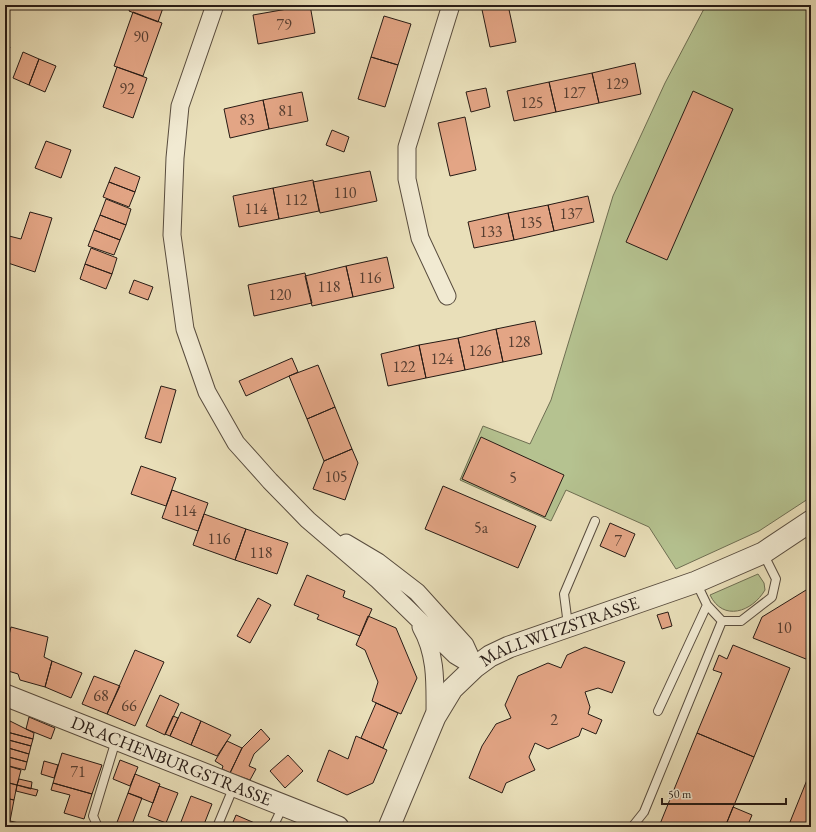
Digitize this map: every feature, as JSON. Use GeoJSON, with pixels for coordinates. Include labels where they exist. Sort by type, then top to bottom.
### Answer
{"type":"FeatureCollection","features":[{"type":"Feature","properties":{"kind":"street"},"geometry":{"type":"LineString","coordinates":[[216,5],[180,106],[176,151],[172,235],[185,329],[207,392],[236,443],[308,520],[377,579],[417,620],[455,655],[475,667]]}},
{"type":"Feature","properties":{"kind":"street"},"geometry":{"type":"LineString","coordinates":[[447,296],[420,238],[408,178],[407,147],[451,5]]}},
{"type":"Feature","properties":{"kind":"street"},"geometry":{"type":"LineString","coordinates":[[308,520],[378,562],[417,592],[465,645],[475,667]]}},
{"type":"Feature","properties":{"kind":"street","name":"MALLWITZSTRASSE"},"geometry":{"type":"LineString","coordinates":[[390,827],[435,717],[452,689],[475,667],[490,656],[509,647],[696,582],[763,553],[811,522]]}},
{"type":"Feature","properties":{"kind":"street"},"geometry":{"type":"LineString","coordinates":[[417,620],[429,640],[435,671],[435,717]]}},
{"type":"Feature","properties":{"kind":"street","name":"DRACHENBURGSTRASSE"},"geometry":{"type":"LineString","coordinates":[[5,695],[338,827]]}},
{"type":"Feature","properties":{"kind":"lane"},"geometry":{"type":"LineString","coordinates":[[568,626],[564,594],[595,521]]}},
{"type":"Feature","properties":{"kind":"lane"},"geometry":{"type":"LineString","coordinates":[[696,582],[707,605],[722,621],[741,621],[772,597],[776,579],[763,553]]}},
{"type":"Feature","properties":{"kind":"lane"},"geometry":{"type":"LineString","coordinates":[[658,711],[707,605]]}},
{"type":"Feature","properties":{"kind":"lane"},"geometry":{"type":"LineString","coordinates":[[632,827],[644,812],[722,621]]}},
{"type":"Feature","properties":{"kind":"lane"},"geometry":{"type":"LineString","coordinates":[[98,827],[93,816],[116,739]]}},
{"type":"Feature","properties":{"kind":"lane"},"geometry":{"type":"LineString","coordinates":[[217,827],[234,786]]}},
{"type":"Feature","properties":{"kind":"lane"},"geometry":{"type":"LineString","coordinates":[[273,827],[284,805]]}},
{"type":"Feature","properties":{"kind":"green space"},"geometry":{"type":"Polygon","coordinates":[[[706,5],[811,5],[811,497],[759,531],[676,569],[649,527],[566,490],[551,521],[460,480],[483,426],[530,444],[551,400],[613,196],[665,83],[706,5]]]}},
{"type":"Feature","properties":{"kind":"green space"},"geometry":{"type":"Polygon","coordinates":[[[758,574],[764,583],[765,590],[753,604],[745,608],[738,611],[722,609],[710,595],[758,574]]]}},
{"type":"Feature","properties":{"kind":"building"},"geometry":{"type":"Polygon","coordinates":[[[131,5],[164,5],[158,22],[129,11],[131,5]]]}},
{"type":"Feature","properties":{"kind":"building"},"geometry":{"type":"Polygon","coordinates":[[[310,5],[315,33],[258,44],[253,15],[310,5]]]}},
{"type":"Feature","properties":{"kind":"building"},"geometry":{"type":"Polygon","coordinates":[[[481,5],[508,5],[516,42],[490,47],[481,5]]]}},
{"type":"Feature","properties":{"kind":"building"},"geometry":{"type":"Polygon","coordinates":[[[133,12],[162,23],[143,76],[114,66],[133,12]]]}},
{"type":"Feature","properties":{"kind":"building"},"geometry":{"type":"Polygon","coordinates":[[[384,16],[411,24],[398,65],[371,57],[384,16]]]}},
{"type":"Feature","properties":{"kind":"building"},"geometry":{"type":"Polygon","coordinates":[[[5,45],[10,47],[5,58],[5,45]]]}},
{"type":"Feature","properties":{"kind":"building"},"geometry":{"type":"Polygon","coordinates":[[[23,52],[39,59],[29,85],[13,78],[23,52]]]}},
{"type":"Feature","properties":{"kind":"building"},"geometry":{"type":"Polygon","coordinates":[[[371,57],[398,65],[385,107],[358,99],[371,57]]]}},
{"type":"Feature","properties":{"kind":"building"},"geometry":{"type":"Polygon","coordinates":[[[39,59],[56,66],[45,92],[29,85],[39,59]]]}},
{"type":"Feature","properties":{"kind":"building"},"geometry":{"type":"Polygon","coordinates":[[[635,63],[641,94],[599,103],[592,73],[635,63]]]}},
{"type":"Feature","properties":{"kind":"building"},"geometry":{"type":"Polygon","coordinates":[[[117,67],[147,78],[133,118],[103,107],[117,67]]]}},
{"type":"Feature","properties":{"kind":"building"},"geometry":{"type":"Polygon","coordinates":[[[592,73],[599,103],[556,112],[549,82],[592,73]]]}},
{"type":"Feature","properties":{"kind":"building"},"geometry":{"type":"Polygon","coordinates":[[[549,82],[556,112],[514,121],[507,91],[549,82]]]}},
{"type":"Feature","properties":{"kind":"building"},"geometry":{"type":"Polygon","coordinates":[[[486,88],[490,107],[471,112],[466,92],[486,88]]]}},
{"type":"Feature","properties":{"kind":"building"},"geometry":{"type":"Polygon","coordinates":[[[693,91],[733,109],[667,260],[626,242],[693,91]]]}},
{"type":"Feature","properties":{"kind":"building"},"geometry":{"type":"Polygon","coordinates":[[[302,92],[308,121],[269,129],[263,100],[302,92]]]}},
{"type":"Feature","properties":{"kind":"building"},"geometry":{"type":"Polygon","coordinates":[[[263,100],[269,129],[230,138],[224,109],[263,100]]]}},
{"type":"Feature","properties":{"kind":"building"},"geometry":{"type":"Polygon","coordinates":[[[465,117],[476,170],[450,176],[438,123],[465,117]]]}},
{"type":"Feature","properties":{"kind":"building"},"geometry":{"type":"Polygon","coordinates":[[[332,130],[349,137],[344,152],[326,145],[332,130]]]}},
{"type":"Feature","properties":{"kind":"building"},"geometry":{"type":"Polygon","coordinates":[[[46,141],[71,150],[61,178],[35,168],[46,141]]]}},
{"type":"Feature","properties":{"kind":"building"},"geometry":{"type":"Polygon","coordinates":[[[115,167],[140,177],[135,192],[109,182],[115,167]]]}},
{"type":"Feature","properties":{"kind":"building"},"geometry":{"type":"Polygon","coordinates":[[[370,171],[377,201],[320,213],[313,182],[370,171]]]}},
{"type":"Feature","properties":{"kind":"building"},"geometry":{"type":"Polygon","coordinates":[[[313,180],[319,211],[279,219],[273,188],[313,180]]]}},
{"type":"Feature","properties":{"kind":"building"},"geometry":{"type":"Polygon","coordinates":[[[109,182],[135,192],[129,207],[103,197],[109,182]]]}},
{"type":"Feature","properties":{"kind":"building"},"geometry":{"type":"Polygon","coordinates":[[[273,188],[279,219],[239,227],[233,196],[273,188]]]}},
{"type":"Feature","properties":{"kind":"building"},"geometry":{"type":"Polygon","coordinates":[[[588,196],[594,222],[554,231],[548,205],[588,196]]]}},
{"type":"Feature","properties":{"kind":"building"},"geometry":{"type":"Polygon","coordinates":[[[106,199],[131,209],[126,225],[100,215],[106,199]]]}},
{"type":"Feature","properties":{"kind":"building"},"geometry":{"type":"Polygon","coordinates":[[[548,205],[554,231],[514,240],[508,213],[548,205]]]}},
{"type":"Feature","properties":{"kind":"building"},"geometry":{"type":"Polygon","coordinates":[[[30,212],[52,218],[35,272],[5,262],[5,235],[21,239],[30,212]]]}},
{"type":"Feature","properties":{"kind":"building"},"geometry":{"type":"Polygon","coordinates":[[[508,213],[514,240],[474,248],[468,222],[508,213]]]}},
{"type":"Feature","properties":{"kind":"building"},"geometry":{"type":"Polygon","coordinates":[[[100,215],[126,225],[120,240],[94,230],[100,215]]]}},
{"type":"Feature","properties":{"kind":"building"},"geometry":{"type":"Polygon","coordinates":[[[94,230],[120,240],[114,255],[88,246],[94,230]]]}},
{"type":"Feature","properties":{"kind":"building"},"geometry":{"type":"Polygon","coordinates":[[[91,248],[117,258],[112,274],[85,264],[91,248]]]}},
{"type":"Feature","properties":{"kind":"building"},"geometry":{"type":"Polygon","coordinates":[[[387,257],[394,288],[353,297],[346,266],[387,257]]]}},
{"type":"Feature","properties":{"kind":"building"},"geometry":{"type":"Polygon","coordinates":[[[85,264],[112,274],[106,289],[80,279],[85,264]]]}},
{"type":"Feature","properties":{"kind":"building"},"geometry":{"type":"Polygon","coordinates":[[[346,266],[353,297],[312,306],[305,276],[346,266]]]}},
{"type":"Feature","properties":{"kind":"building"},"geometry":{"type":"Polygon","coordinates":[[[305,273],[312,303],[254,316],[248,285],[305,273]]]}},
{"type":"Feature","properties":{"kind":"building"},"geometry":{"type":"Polygon","coordinates":[[[134,280],[153,287],[148,300],[129,293],[134,280]]]}},
{"type":"Feature","properties":{"kind":"building"},"geometry":{"type":"Polygon","coordinates":[[[535,321],[542,354],[503,362],[496,329],[535,321]]]}},
{"type":"Feature","properties":{"kind":"building"},"geometry":{"type":"Polygon","coordinates":[[[496,329],[503,362],[465,370],[458,338],[496,329]]]}},
{"type":"Feature","properties":{"kind":"building"},"geometry":{"type":"Polygon","coordinates":[[[458,338],[465,370],[426,378],[419,345],[458,338]]]}},
{"type":"Feature","properties":{"kind":"building"},"geometry":{"type":"Polygon","coordinates":[[[419,345],[426,378],[388,386],[381,354],[419,345]]]}},
{"type":"Feature","properties":{"kind":"building"},"geometry":{"type":"Polygon","coordinates":[[[292,358],[298,372],[246,396],[239,381],[292,358]]]}},
{"type":"Feature","properties":{"kind":"building"},"geometry":{"type":"Polygon","coordinates":[[[318,365],[335,407],[307,419],[289,376],[318,365]]]}},
{"type":"Feature","properties":{"kind":"building"},"geometry":{"type":"Polygon","coordinates":[[[161,386],[176,390],[161,443],[145,438],[161,386]]]}},
{"type":"Feature","properties":{"kind":"building"},"geometry":{"type":"Polygon","coordinates":[[[335,407],[352,449],[324,461],[307,419],[335,407]]]}},
{"type":"Feature","properties":{"kind":"building"},"geometry":{"type":"Polygon","coordinates":[[[481,437],[564,475],[545,517],[462,479],[481,437]]]}},
{"type":"Feature","properties":{"kind":"building"},"geometry":{"type":"Polygon","coordinates":[[[352,449],[358,463],[345,500],[313,489],[324,461],[352,449]]]}},
{"type":"Feature","properties":{"kind":"building"},"geometry":{"type":"Polygon","coordinates":[[[141,466],[176,478],[166,506],[131,494],[141,466]]]}},
{"type":"Feature","properties":{"kind":"building"},"geometry":{"type":"Polygon","coordinates":[[[443,486],[536,526],[518,568],[425,529],[443,486]]]}},
{"type":"Feature","properties":{"kind":"building"},"geometry":{"type":"Polygon","coordinates":[[[172,490],[208,503],[198,531],[162,518],[172,490]]]}},
{"type":"Feature","properties":{"kind":"building"},"geometry":{"type":"Polygon","coordinates":[[[204,514],[246,529],[235,560],[193,545],[204,514]]]}},
{"type":"Feature","properties":{"kind":"building"},"geometry":{"type":"Polygon","coordinates":[[[610,523],[635,534],[625,557],[600,546],[610,523]]]}},
{"type":"Feature","properties":{"kind":"building"},"geometry":{"type":"Polygon","coordinates":[[[246,529],[288,543],[277,574],[235,560],[246,529]]]}},
{"type":"Feature","properties":{"kind":"building"},"geometry":{"type":"Polygon","coordinates":[[[307,575],[345,591],[343,597],[372,609],[360,636],[317,619],[319,615],[294,605],[307,575]]]}},
{"type":"Feature","properties":{"kind":"building"},"geometry":{"type":"Polygon","coordinates":[[[811,587],[811,661],[753,638],[762,617],[811,587]]]}},
{"type":"Feature","properties":{"kind":"building"},"geometry":{"type":"Polygon","coordinates":[[[258,598],[271,605],[250,643],[237,636],[258,598]]]}},
{"type":"Feature","properties":{"kind":"building"},"geometry":{"type":"Polygon","coordinates":[[[668,612],[672,626],[662,629],[657,615],[668,612]]]}},
{"type":"Feature","properties":{"kind":"building"},"geometry":{"type":"Polygon","coordinates":[[[368,616],[396,628],[417,678],[401,714],[372,701],[378,682],[365,650],[356,645],[368,616]]]}},
{"type":"Feature","properties":{"kind":"building"},"geometry":{"type":"Polygon","coordinates":[[[11,627],[48,637],[44,657],[52,661],[45,687],[20,680],[18,674],[5,670],[5,651],[11,627]]]}},
{"type":"Feature","properties":{"kind":"building"},"geometry":{"type":"Polygon","coordinates":[[[733,645],[790,668],[754,757],[697,733],[722,673],[713,670],[719,655],[727,659],[733,645]]]}},
{"type":"Feature","properties":{"kind":"building"},"geometry":{"type":"Polygon","coordinates":[[[585,647],[625,662],[612,693],[598,688],[585,692],[590,707],[588,714],[602,720],[596,734],[582,728],[579,736],[548,749],[535,743],[529,757],[535,770],[506,783],[502,793],[469,778],[482,746],[496,724],[511,718],[505,705],[518,676],[548,663],[561,668],[567,655],[585,647]]]}},
{"type":"Feature","properties":{"kind":"building"},"geometry":{"type":"Polygon","coordinates":[[[135,650],[164,662],[135,726],[107,714],[135,650]]]}},
{"type":"Feature","properties":{"kind":"building"},"geometry":{"type":"Polygon","coordinates":[[[52,661],[82,673],[71,698],[45,687],[52,661]]]}},
{"type":"Feature","properties":{"kind":"building"},"geometry":{"type":"Polygon","coordinates":[[[94,676],[120,686],[107,714],[82,704],[94,676]]]}},
{"type":"Feature","properties":{"kind":"building"},"geometry":{"type":"Polygon","coordinates":[[[160,695],[179,704],[165,735],[146,726],[160,695]]]}},
{"type":"Feature","properties":{"kind":"building"},"geometry":{"type":"Polygon","coordinates":[[[376,703],[398,713],[383,748],[361,738],[376,703]]]}},
{"type":"Feature","properties":{"kind":"building"},"geometry":{"type":"Polygon","coordinates":[[[181,712],[201,721],[191,745],[170,736],[181,712]]]}},
{"type":"Feature","properties":{"kind":"building"},"geometry":{"type":"Polygon","coordinates":[[[173,716],[178,718],[170,736],[165,734],[173,716]]]}},
{"type":"Feature","properties":{"kind":"building"},"geometry":{"type":"Polygon","coordinates":[[[29,717],[55,728],[51,739],[26,729],[29,717]]]}},
{"type":"Feature","properties":{"kind":"building"},"geometry":{"type":"Polygon","coordinates":[[[10,721],[34,733],[33,739],[7,732],[10,721]]]}},
{"type":"Feature","properties":{"kind":"building"},"geometry":{"type":"Polygon","coordinates":[[[201,721],[231,735],[217,756],[191,745],[201,721]]]}},
{"type":"Feature","properties":{"kind":"building"},"geometry":{"type":"Polygon","coordinates":[[[261,729],[270,739],[254,754],[249,766],[256,769],[250,780],[230,773],[242,748],[261,729]]]}},
{"type":"Feature","properties":{"kind":"building"},"geometry":{"type":"Polygon","coordinates":[[[7,732],[33,739],[31,746],[5,739],[7,732]]]}},
{"type":"Feature","properties":{"kind":"building"},"geometry":{"type":"Polygon","coordinates":[[[697,733],[754,757],[725,827],[667,827],[660,824],[697,733]]]}},
{"type":"Feature","properties":{"kind":"building"},"geometry":{"type":"Polygon","coordinates":[[[356,736],[387,750],[373,783],[347,795],[317,781],[329,750],[348,759],[356,736]]]}},
{"type":"Feature","properties":{"kind":"building"},"geometry":{"type":"Polygon","coordinates":[[[5,739],[31,746],[29,754],[5,747],[5,739]]]}},
{"type":"Feature","properties":{"kind":"building"},"geometry":{"type":"Polygon","coordinates":[[[227,741],[242,748],[230,773],[222,769],[223,766],[215,761],[227,741]]]}},
{"type":"Feature","properties":{"kind":"building"},"geometry":{"type":"Polygon","coordinates":[[[5,747],[29,754],[27,762],[5,756],[5,747]]]}},
{"type":"Feature","properties":{"kind":"building"},"geometry":{"type":"Polygon","coordinates":[[[62,753],[102,765],[92,794],[53,783],[62,753]]]}},
{"type":"Feature","properties":{"kind":"building"},"geometry":{"type":"Polygon","coordinates":[[[288,755],[303,771],[285,788],[270,771],[288,755]]]}},
{"type":"Feature","properties":{"kind":"building"},"geometry":{"type":"Polygon","coordinates":[[[5,756],[27,762],[25,770],[5,765],[5,756]]]}},
{"type":"Feature","properties":{"kind":"building"},"geometry":{"type":"Polygon","coordinates":[[[120,760],[138,767],[130,786],[113,779],[120,760]]]}},
{"type":"Feature","properties":{"kind":"building"},"geometry":{"type":"Polygon","coordinates":[[[44,761],[58,765],[54,778],[41,774],[44,761]]]}},
{"type":"Feature","properties":{"kind":"building"},"geometry":{"type":"Polygon","coordinates":[[[5,765],[21,770],[17,785],[5,782],[5,765]]]}},
{"type":"Feature","properties":{"kind":"building"},"geometry":{"type":"Polygon","coordinates":[[[811,770],[811,816],[807,827],[788,827],[811,770]]]}},
{"type":"Feature","properties":{"kind":"building"},"geometry":{"type":"Polygon","coordinates":[[[135,774],[160,784],[153,803],[128,793],[135,774]]]}},
{"type":"Feature","properties":{"kind":"building"},"geometry":{"type":"Polygon","coordinates":[[[19,779],[32,782],[31,789],[17,785],[19,779]]]}},
{"type":"Feature","properties":{"kind":"building"},"geometry":{"type":"Polygon","coordinates":[[[5,782],[17,785],[14,800],[5,798],[5,782]]]}},
{"type":"Feature","properties":{"kind":"building"},"geometry":{"type":"Polygon","coordinates":[[[53,783],[92,794],[84,819],[64,813],[70,795],[51,790],[53,783]]]}},
{"type":"Feature","properties":{"kind":"building"},"geometry":{"type":"Polygon","coordinates":[[[17,785],[38,790],[36,796],[16,791],[17,785]]]}},
{"type":"Feature","properties":{"kind":"building"},"geometry":{"type":"Polygon","coordinates":[[[159,786],[178,793],[166,823],[148,816],[159,786]]]}},
{"type":"Feature","properties":{"kind":"building"},"geometry":{"type":"Polygon","coordinates":[[[128,793],[142,798],[131,827],[121,827],[116,825],[128,793]]]}},
{"type":"Feature","properties":{"kind":"building"},"geometry":{"type":"Polygon","coordinates":[[[191,796],[212,804],[203,827],[179,827],[191,796]]]}},
{"type":"Feature","properties":{"kind":"building"},"geometry":{"type":"Polygon","coordinates":[[[5,798],[14,800],[10,821],[19,823],[18,827],[5,827],[5,798]]]}},
{"type":"Feature","properties":{"kind":"building"},"geometry":{"type":"Polygon","coordinates":[[[733,807],[752,815],[747,827],[725,827],[733,807]]]}},
{"type":"Feature","properties":{"kind":"building"},"geometry":{"type":"Polygon","coordinates":[[[236,815],[264,827],[231,827],[236,815]]]}},
{"type":"Feature","properties":{"kind":"building"},"geometry":{"type":"Polygon","coordinates":[[[19,824],[29,827],[18,827],[19,824]]]}}]}
